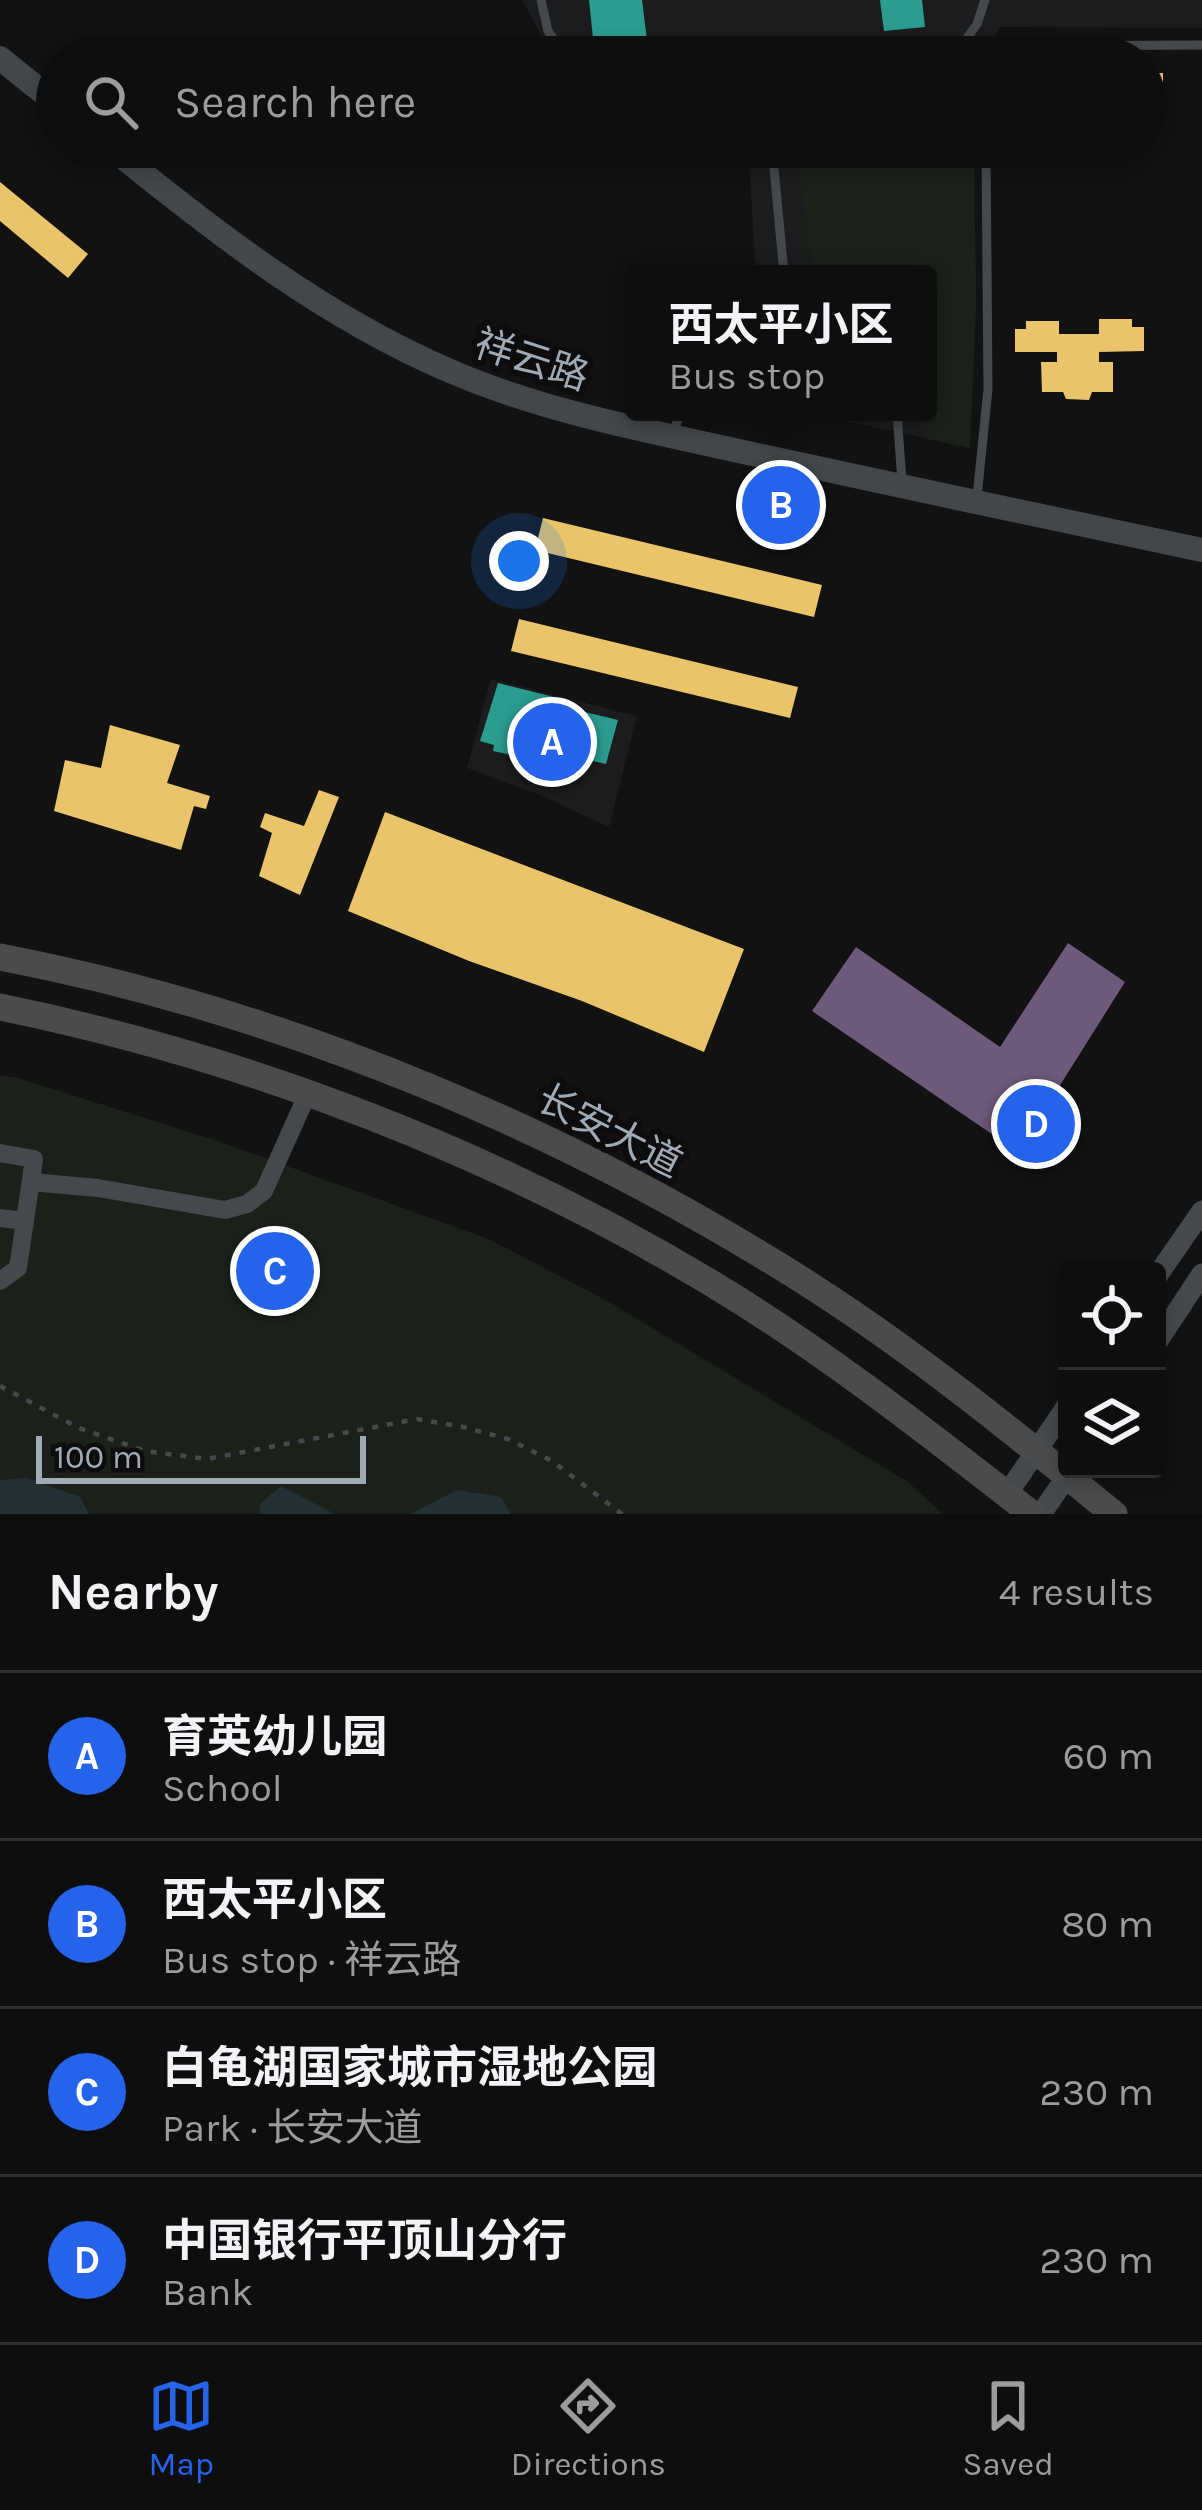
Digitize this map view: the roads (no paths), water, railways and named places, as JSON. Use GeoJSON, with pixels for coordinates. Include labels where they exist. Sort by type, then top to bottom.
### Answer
{"type":"FeatureCollection","features":[{"type":"Feature","properties":{"kind":"main road"},"geometry":{"type":"LineString","coordinates":[[0,58],[36,87]]}},
{"type":"Feature","properties":{"kind":"main road","name":"祥云路"},"geometry":{"type":"LineString","coordinates":[[136,168],[251,260],[377,335],[504,391],[625,414]]}},
{"type":"Feature","properties":{"kind":"main road","name":"祥云路"},"geometry":{"type":"LineString","coordinates":[[676,424],[903,487],[1202,550]]}},
{"type":"Feature","properties":{"kind":"main road","name":"长安大道"},"geometry":{"type":"LineString","coordinates":[[0,957],[158,995],[277,1032],[505,1121],[626,1179],[818,1291],[1058,1466]]}},
{"type":"Feature","properties":{"kind":"main road"},"geometry":{"type":"LineString","coordinates":[[0,1007],[111,1034],[307,1095],[504,1174],[715,1285],[881,1396],[1036,1514]]}},
{"type":"Feature","properties":{"kind":"main road","name":"长安大道"},"geometry":{"type":"LineString","coordinates":[[1074,1478],[1114,1514]]}},
{"type":"Feature","properties":{"kind":"street"},"geometry":{"type":"LineString","coordinates":[[31,1182],[98,1188],[225,1210],[247,1204],[264,1191],[307,1095]]}},
{"type":"Feature","properties":{"kind":"street"},"geometry":{"type":"LineString","coordinates":[[0,1153],[34,1159],[18,1268],[0,1281]]}},
{"type":"Feature","properties":{"kind":"street"},"geometry":{"type":"LineString","coordinates":[[1166,1263],[1202,1211]]}},
{"type":"Feature","properties":{"kind":"street"},"geometry":{"type":"LineString","coordinates":[[0,1218],[25,1221]]}},
{"type":"Feature","properties":{"kind":"street"},"geometry":{"type":"LineString","coordinates":[[1166,1328],[1202,1274]]}},
{"type":"Feature","properties":{"kind":"street"},"geometry":{"type":"LineString","coordinates":[[1007,1494],[1058,1419]]}},
{"type":"Feature","properties":{"kind":"street"},"geometry":{"type":"LineString","coordinates":[[1036,1514],[1065,1478]]}},
{"type":"Feature","properties":{"kind":"lane"},"geometry":{"type":"LineString","coordinates":[[541,0],[551,36]]}},
{"type":"Feature","properties":{"kind":"lane"},"geometry":{"type":"LineString","coordinates":[[968,36],[985,0]]}},
{"type":"Feature","properties":{"kind":"lane"},"geometry":{"type":"LineString","coordinates":[[1166,45],[1202,45]]}},
{"type":"Feature","properties":{"kind":"lane"},"geometry":{"type":"LineString","coordinates":[[774,168],[783,265]]}},
{"type":"Feature","properties":{"kind":"lane"},"geometry":{"type":"LineString","coordinates":[[976,502],[988,389],[986,168]]}},
{"type":"Feature","properties":{"kind":"lane"},"geometry":{"type":"LineString","coordinates":[[898,421],[903,487]]}},
{"type":"Feature","properties":{"kind":"place","name":"西太平小区"},"geometry":{"type":"Point","coordinates":[781,505]}},
{"type":"Feature","properties":{"kind":"place","name":"育英幼儿园"},"geometry":{"type":"Point","coordinates":[552,742]}},
{"type":"Feature","properties":{"kind":"place","name":"中国银行平顶山分行"},"geometry":{"type":"Point","coordinates":[1036,1124]}},
{"type":"Feature","properties":{"kind":"place","name":"白龟湖国家城市湿地公园"},"geometry":{"type":"Point","coordinates":[275,1271]}}]}
